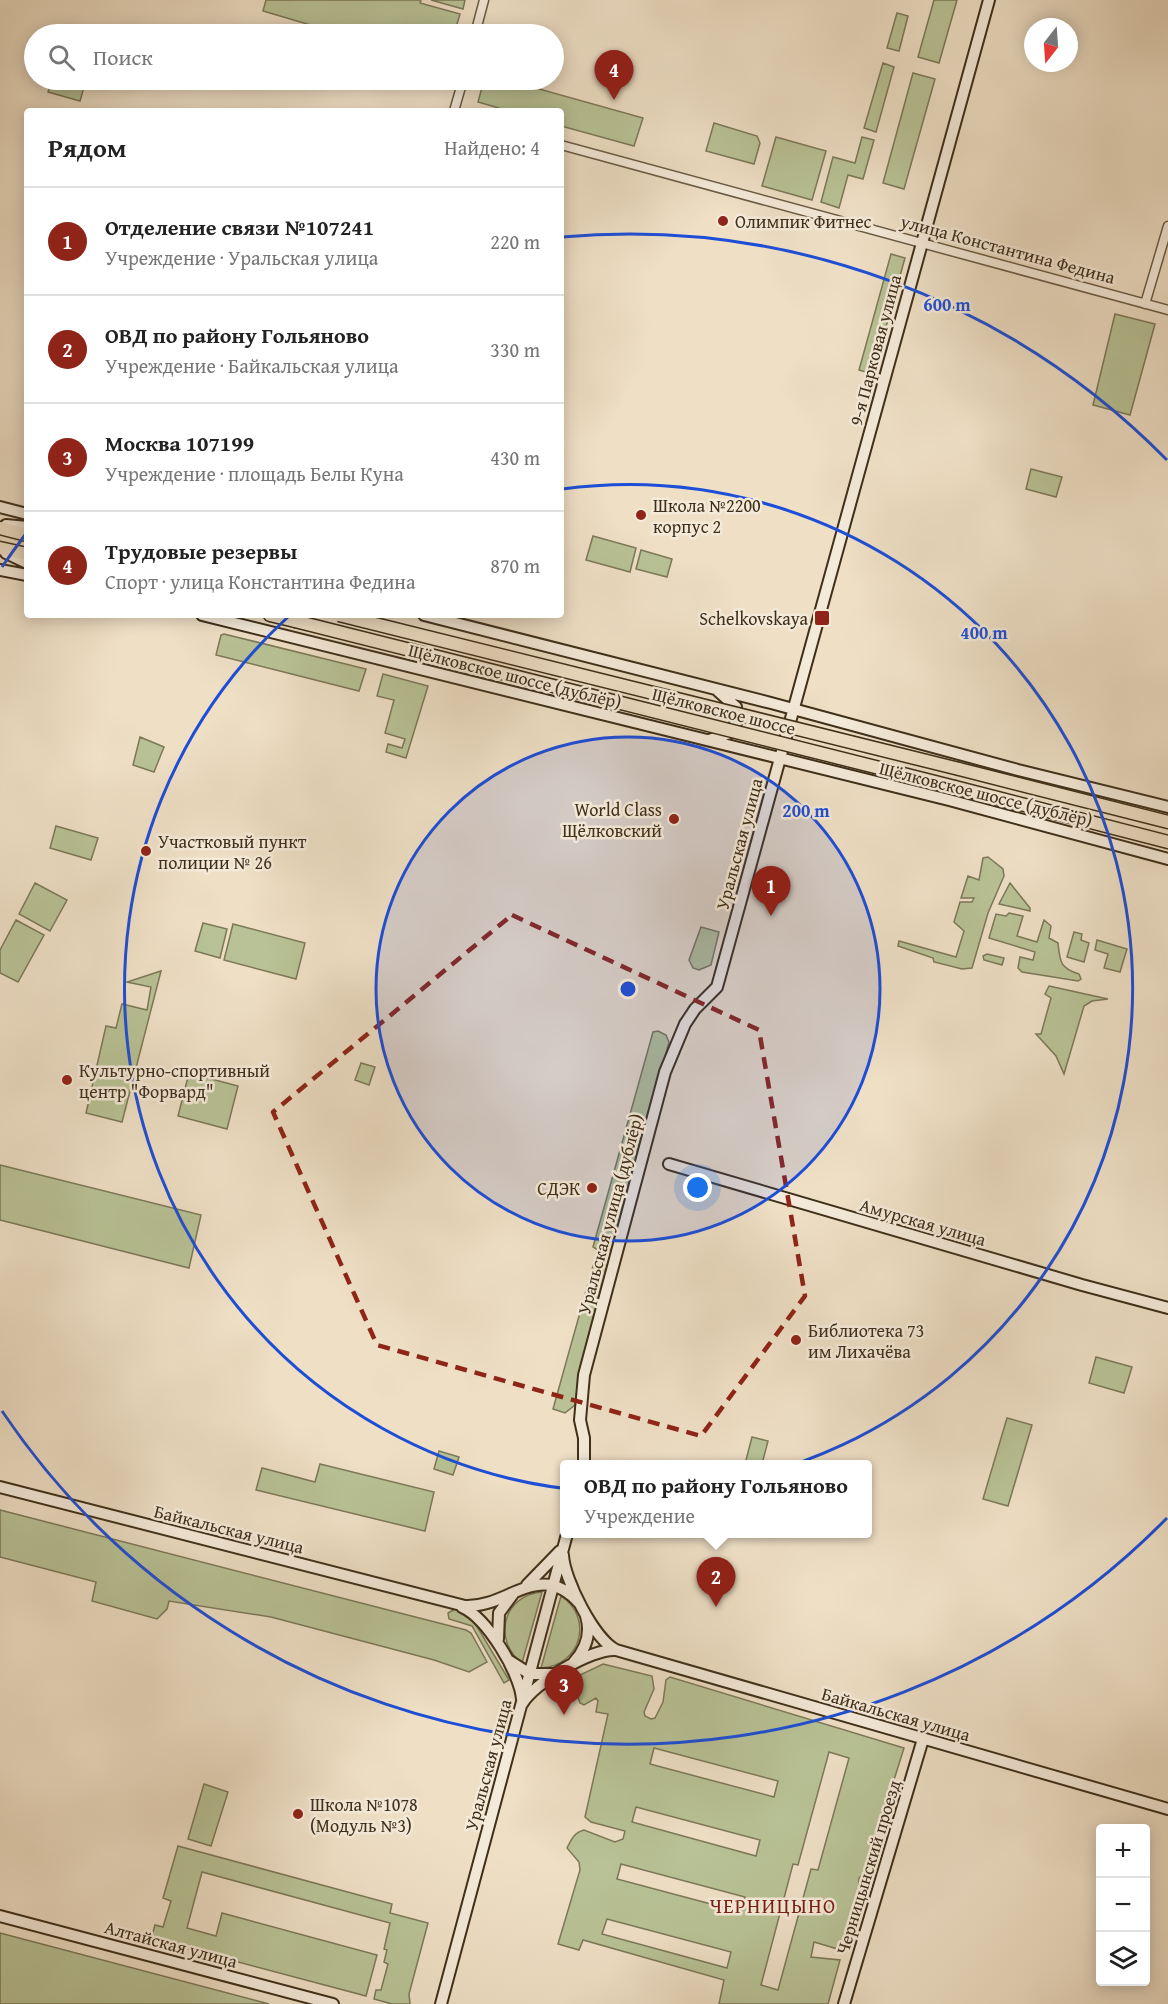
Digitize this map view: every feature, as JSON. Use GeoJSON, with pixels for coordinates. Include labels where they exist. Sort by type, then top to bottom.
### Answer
{"type":"FeatureCollection","features":[{"type":"Feature","properties":{"kind":"main road","name":"9-я Парковая улица"},"geometry":{"type":"LineString","coordinates":[[793,709],[989,0]]}},
{"type":"Feature","properties":{"kind":"main road"},"geometry":{"type":"LineString","coordinates":[[0,507],[24,513]]}},
{"type":"Feature","properties":{"kind":"main road"},"geometry":{"type":"LineString","coordinates":[[0,526],[24,527]]}},
{"type":"Feature","properties":{"kind":"main road"},"geometry":{"type":"LineString","coordinates":[[0,526],[24,534]]}},
{"type":"Feature","properties":{"kind":"main road"},"geometry":{"type":"LineString","coordinates":[[0,549],[24,553]]}},
{"type":"Feature","properties":{"kind":"main road"},"geometry":{"type":"LineString","coordinates":[[0,549],[24,561]]}},
{"type":"Feature","properties":{"kind":"main road"},"geometry":{"type":"LineString","coordinates":[[0,570],[24,574]]}},
{"type":"Feature","properties":{"kind":"main road","name":"Щёлковское шоссе (дублёр)"},"geometry":{"type":"LineString","coordinates":[[214,618],[949,800],[1168,859]]}},
{"type":"Feature","properties":{"kind":"main road","name":"Щёлковское шоссе"},"geometry":{"type":"LineString","coordinates":[[282,618],[1168,842]]}},
{"type":"Feature","properties":{"kind":"main road","name":"Щёлковское шоссе"},"geometry":{"type":"LineString","coordinates":[[351,618],[1168,822]]}},
{"type":"Feature","properties":{"kind":"main road","name":"Щёлковское шоссе (дублёр)"},"geometry":{"type":"LineString","coordinates":[[436,618],[793,709],[915,744],[1168,807]]}},
{"type":"Feature","properties":{"kind":"main road"},"geometry":{"type":"LineString","coordinates":[[706,740],[730,733],[737,718],[736,708],[716,689]]}},
{"type":"Feature","properties":{"kind":"main road","name":"Уральская улица"},"geometry":{"type":"LineString","coordinates":[[717,987],[793,709]]}},
{"type":"Feature","properties":{"kind":"main road","name":"Уральская улица (дублёр)"},"geometry":{"type":"LineString","coordinates":[[584,1460],[584,1438],[580,1420],[584,1375],[665,1072],[685,1024],[695,1009],[717,987]]}},
{"type":"Feature","properties":{"kind":"main road","name":"Амурская улица"},"geometry":{"type":"LineString","coordinates":[[669,1164],[1071,1282],[1168,1308]]}},
{"type":"Feature","properties":{"kind":"main road","name":"Байкальская улица"},"geometry":{"type":"LineString","coordinates":[[0,1487],[450,1603]]}},
{"type":"Feature","properties":{"kind":"main road","name":"Уральская улица"},"geometry":{"type":"LineString","coordinates":[[441,2004],[565,1538]]}},
{"type":"Feature","properties":{"kind":"main road"},"geometry":{"type":"LineString","coordinates":[[522,1704],[520,1688],[500,1648],[497,1623],[500,1613],[512,1595],[558,1556],[565,1538]]}},
{"type":"Feature","properties":{"kind":"main road"},"geometry":{"type":"LineString","coordinates":[[522,1704],[531,1692],[569,1667],[586,1645],[587,1621],[564,1565],[565,1538]]}},
{"type":"Feature","properties":{"kind":"main road"},"geometry":{"type":"LineString","coordinates":[[450,1603],[474,1606],[523,1588],[553,1585],[564,1589],[582,1606],[605,1642],[616,1650]]}},
{"type":"Feature","properties":{"kind":"main road"},"geometry":{"type":"LineString","coordinates":[[450,1603],[478,1617],[509,1662],[530,1674],[543,1676],[569,1667],[602,1651],[616,1650]]}},
{"type":"Feature","properties":{"kind":"main road","name":"Байкальская улица"},"geometry":{"type":"LineString","coordinates":[[616,1650],[1168,1809]]}},
{"type":"Feature","properties":{"kind":"main road","name":"Черницынский проезд"},"geometry":{"type":"LineString","coordinates":[[844,2004],[923,1738]]}},
{"type":"Feature","properties":{"kind":"main road","name":"Алтайская улица"},"geometry":{"type":"LineString","coordinates":[[0,1916],[333,2004]]}},
{"type":"Feature","properties":{"kind":"street"},"geometry":{"type":"LineString","coordinates":[[478,24],[484,0]]}},
{"type":"Feature","properties":{"kind":"street"},"geometry":{"type":"LineString","coordinates":[[455,108],[460,90]]}},
{"type":"Feature","properties":{"kind":"street","name":"улица Константина Федина"},"geometry":{"type":"LineString","coordinates":[[564,146],[1168,310]]}},
{"type":"Feature","properties":{"kind":"street"},"geometry":{"type":"LineString","coordinates":[[1145,304],[1168,226]]}},
{"type":"Feature","properties":{"kind":"highlighted area"},"geometry":{"type":"Polygon","coordinates":[[[512,915],[759,1030],[805,1296],[701,1436],[377,1345],[273,1112],[512,915]]]}},
{"type":"Feature","properties":{"kind":"green space"},"geometry":{"type":"Polygon","coordinates":[[[266,0],[421,0],[420,3],[460,14],[457,24],[307,24],[263,11],[266,0]]]}},
{"type":"Feature","properties":{"kind":"green space"},"geometry":{"type":"Polygon","coordinates":[[[431,0],[465,0],[463,9],[431,0]]]}},
{"type":"Feature","properties":{"kind":"green space"},"geometry":{"type":"Polygon","coordinates":[[[934,0],[957,0],[939,63],[918,57],[934,0]]]}},
{"type":"Feature","properties":{"kind":"green space"},"geometry":{"type":"Polygon","coordinates":[[[897,13],[908,16],[899,51],[887,48],[897,13]]]}},
{"type":"Feature","properties":{"kind":"green space"},"geometry":{"type":"Polygon","coordinates":[[[883,63],[894,67],[876,132],[864,128],[883,63]]]}},
{"type":"Feature","properties":{"kind":"green space"},"geometry":{"type":"Polygon","coordinates":[[[913,73],[935,79],[904,189],[883,183],[913,73]]]}},
{"type":"Feature","properties":{"kind":"green space"},"geometry":{"type":"Polygon","coordinates":[[[49,90],[83,90],[80,101],[48,92],[49,90]]]}},
{"type":"Feature","properties":{"kind":"green space"},"geometry":{"type":"Polygon","coordinates":[[[481,90],[543,90],[643,118],[634,146],[564,127],[564,108],[499,108],[478,102],[481,90]]]}},
{"type":"Feature","properties":{"kind":"green space"},"geometry":{"type":"Polygon","coordinates":[[[714,123],[757,136],[760,143],[754,164],[706,151],[714,123]]]}},
{"type":"Feature","properties":{"kind":"green space"},"geometry":{"type":"Polygon","coordinates":[[[776,137],[826,151],[812,200],[762,186],[776,137]]]}},
{"type":"Feature","properties":{"kind":"green space"},"geometry":{"type":"Polygon","coordinates":[[[862,137],[874,140],[863,179],[848,175],[839,208],[821,202],[833,157],[855,163],[862,137]]]}},
{"type":"Feature","properties":{"kind":"green space"},"geometry":{"type":"Polygon","coordinates":[[[891,254],[905,258],[873,374],[859,370],[891,254]]]}},
{"type":"Feature","properties":{"kind":"green space"},"geometry":{"type":"Polygon","coordinates":[[[1115,314],[1155,324],[1130,415],[1093,405],[1115,314]]]}},
{"type":"Feature","properties":{"kind":"green space"},"geometry":{"type":"Polygon","coordinates":[[[1031,469],[1062,477],[1056,497],[1026,489],[1031,469]]]}},
{"type":"Feature","properties":{"kind":"green space"},"geometry":{"type":"Polygon","coordinates":[[[593,536],[636,548],[630,572],[586,560],[593,536]]]}},
{"type":"Feature","properties":{"kind":"green space"},"geometry":{"type":"Polygon","coordinates":[[[641,550],[672,559],[667,577],[636,569],[641,550]]]}},
{"type":"Feature","properties":{"kind":"green space"},"geometry":{"type":"Polygon","coordinates":[[[221,635],[366,669],[359,691],[216,655],[221,635]]]}},
{"type":"Feature","properties":{"kind":"green space"},"geometry":{"type":"Polygon","coordinates":[[[383,674],[428,686],[406,758],[386,752],[388,744],[402,748],[405,739],[385,733],[394,700],[377,696],[383,674]]]}},
{"type":"Feature","properties":{"kind":"green space"},"geometry":{"type":"Polygon","coordinates":[[[140,737],[164,747],[154,772],[133,765],[140,737]]]}},
{"type":"Feature","properties":{"kind":"green space"},"geometry":{"type":"Polygon","coordinates":[[[56,826],[98,838],[91,860],[50,848],[56,826]]]}},
{"type":"Feature","properties":{"kind":"green space"},"geometry":{"type":"Polygon","coordinates":[[[988,857],[1003,869],[1004,876],[988,913],[972,968],[962,969],[934,962],[933,958],[898,946],[899,941],[956,957],[964,931],[954,922],[960,902],[972,902],[974,898],[961,898],[968,876],[979,880],[983,858],[988,857]]]}},
{"type":"Feature","properties":{"kind":"green space"},"geometry":{"type":"Polygon","coordinates":[[[35,883],[67,900],[50,931],[19,914],[35,883]]]}},
{"type":"Feature","properties":{"kind":"green space"},"geometry":{"type":"Polygon","coordinates":[[[1010,883],[1030,908],[1030,911],[999,904],[1010,883]]]}},
{"type":"Feature","properties":{"kind":"green space"},"geometry":{"type":"Polygon","coordinates":[[[1009,913],[1023,916],[1017,936],[1037,942],[1044,920],[1051,926],[1049,938],[1058,943],[1062,963],[1079,974],[1081,979],[1078,981],[1022,972],[1018,968],[1020,957],[1033,960],[1035,952],[989,938],[996,914],[1006,916],[1009,913]]]}},
{"type":"Feature","properties":{"kind":"green space"},"geometry":{"type":"Polygon","coordinates":[[[16,920],[44,935],[18,982],[0,973],[0,950],[16,920]]]}},
{"type":"Feature","properties":{"kind":"green space"},"geometry":{"type":"Polygon","coordinates":[[[203,923],[227,929],[220,958],[195,951],[203,923]]]}},
{"type":"Feature","properties":{"kind":"green space"},"geometry":{"type":"Polygon","coordinates":[[[233,924],[305,943],[296,979],[224,960],[233,924]]]}},
{"type":"Feature","properties":{"kind":"green space"},"geometry":{"type":"Polygon","coordinates":[[[701,927],[719,932],[711,965],[699,970],[693,968],[689,960],[701,927]]]}},
{"type":"Feature","properties":{"kind":"green space"},"geometry":{"type":"Polygon","coordinates":[[[1074,932],[1082,934],[1081,940],[1089,943],[1084,962],[1067,957],[1074,932]]]}},
{"type":"Feature","properties":{"kind":"green space"},"geometry":{"type":"Polygon","coordinates":[[[1097,940],[1127,949],[1120,972],[1104,968],[1108,954],[1095,950],[1097,940]]]}},
{"type":"Feature","properties":{"kind":"green space"},"geometry":{"type":"Polygon","coordinates":[[[987,954],[1004,958],[1002,965],[984,960],[983,956],[987,954]]]}},
{"type":"Feature","properties":{"kind":"green space"},"geometry":{"type":"Polygon","coordinates":[[[161,971],[122,1122],[86,1113],[106,1026],[116,1028],[122,1004],[147,1010],[151,987],[127,982],[161,971]]]}},
{"type":"Feature","properties":{"kind":"green space"},"geometry":{"type":"Polygon","coordinates":[[[1049,986],[1108,999],[1092,1001],[1084,1006],[1064,1074],[1056,1056],[1036,1034],[1041,1034],[1051,998],[1045,994],[1049,986]]]}},
{"type":"Feature","properties":{"kind":"green space"},"geometry":{"type":"Polygon","coordinates":[[[658,1031],[666,1035],[669,1042],[613,1248],[604,1254],[593,1247],[653,1032],[658,1031]]]}},
{"type":"Feature","properties":{"kind":"green space"},"geometry":{"type":"Polygon","coordinates":[[[361,1063],[375,1067],[369,1085],[355,1080],[361,1063]]]}},
{"type":"Feature","properties":{"kind":"green space"},"geometry":{"type":"Polygon","coordinates":[[[189,1073],[238,1086],[227,1129],[178,1116],[189,1073]]]}},
{"type":"Feature","properties":{"kind":"green space"},"geometry":{"type":"Polygon","coordinates":[[[0,1165],[201,1215],[189,1268],[0,1220],[0,1165]]]}},
{"type":"Feature","properties":{"kind":"green space"},"geometry":{"type":"Polygon","coordinates":[[[595,1259],[604,1261],[607,1268],[579,1374],[575,1405],[565,1413],[553,1409],[595,1259]]]}},
{"type":"Feature","properties":{"kind":"green space"},"geometry":{"type":"Polygon","coordinates":[[[1096,1357],[1132,1367],[1124,1393],[1089,1383],[1096,1357]]]}},
{"type":"Feature","properties":{"kind":"green space"},"geometry":{"type":"Polygon","coordinates":[[[1007,1418],[1032,1425],[1008,1506],[983,1499],[1007,1418]]]}},
{"type":"Feature","properties":{"kind":"green space"},"geometry":{"type":"Polygon","coordinates":[[[752,1437],[768,1441],[763,1460],[746,1460],[752,1437]]]}},
{"type":"Feature","properties":{"kind":"green space"},"geometry":{"type":"Polygon","coordinates":[[[439,1451],[459,1457],[453,1475],[434,1469],[439,1451]]]}},
{"type":"Feature","properties":{"kind":"green space"},"geometry":{"type":"Polygon","coordinates":[[[320,1464],[434,1492],[425,1531],[256,1490],[262,1468],[315,1482],[320,1464]]]}},
{"type":"Feature","properties":{"kind":"green space"},"geometry":{"type":"Polygon","coordinates":[[[0,1510],[466,1630],[471,1633],[487,1662],[469,1672],[434,1660],[271,1617],[169,1601],[167,1609],[157,1619],[92,1601],[96,1582],[0,1557],[0,1510]]]}},
{"type":"Feature","properties":{"kind":"green space"},"geometry":{"type":"Polygon","coordinates":[[[542,1592],[522,1663],[507,1643],[506,1620],[518,1601],[542,1592]]]}},
{"type":"Feature","properties":{"kind":"green space"},"geometry":{"type":"Polygon","coordinates":[[[561,1596],[571,1605],[577,1616],[580,1628],[578,1640],[574,1650],[566,1659],[555,1665],[541,1668],[561,1596]]]}},
{"type":"Feature","properties":{"kind":"green space"},"geometry":{"type":"Polygon","coordinates":[[[455,1609],[475,1623],[509,1680],[504,1683],[472,1626],[449,1619],[448,1613],[455,1609]]]}},
{"type":"Feature","properties":{"kind":"green space"},"geometry":{"type":"Polygon","coordinates":[[[603,1664],[652,1676],[654,1689],[644,1712],[645,1716],[651,1719],[655,1718],[663,1702],[666,1680],[670,1677],[904,1748],[865,1872],[859,1878],[858,1911],[855,1920],[850,1920],[841,1950],[814,1942],[811,1957],[840,1960],[828,2004],[719,2004],[724,1980],[583,1940],[579,1950],[558,1944],[580,1870],[579,1862],[567,1848],[572,1839],[584,1830],[615,1842],[623,1839],[625,1831],[591,1822],[585,1817],[608,1714],[596,1712],[598,1701],[596,1698],[584,1705],[580,1703],[574,1686],[580,1675],[603,1664]],[[654,1748],[650,1764],[774,1797],[778,1781],[654,1748]],[[829,1752],[798,1865],[793,1864],[761,1985],[778,1990],[811,1869],[818,1870],[849,1758],[829,1752]],[[636,1807],[632,1822],[756,1856],[760,1840],[636,1807]],[[621,1864],[617,1879],[741,1912],[745,1897],[621,1864]],[[607,1919],[602,1934],[727,1968],[731,1952],[607,1919]]]}},
{"type":"Feature","properties":{"kind":"green space"},"geometry":{"type":"Polygon","coordinates":[[[204,1784],[228,1792],[211,1846],[188,1839],[204,1784]]]}},
{"type":"Feature","properties":{"kind":"green space"},"geometry":{"type":"Polygon","coordinates":[[[178,1846],[392,1904],[390,1913],[428,1923],[409,1994],[410,2004],[392,2004],[374,1999],[376,1990],[381,1990],[388,1964],[384,1962],[387,1950],[384,1949],[390,1923],[202,1872],[187,1928],[216,1936],[222,1913],[377,1955],[366,1996],[151,1939],[155,1925],[163,1927],[171,1901],[163,1898],[178,1846]]]}},
{"type":"Feature","properties":{"kind":"green space"},"geometry":{"type":"Polygon","coordinates":[[[0,1933],[269,2004],[0,2004],[0,1933]]]}},
{"type":"Feature","properties":{"kind":"place","name":"Трудовые резервы"},"geometry":{"type":"Point","coordinates":[614,100]}},
{"type":"Feature","properties":{"kind":"place","name":"Олимпик Фитнес"},"geometry":{"type":"Point","coordinates":[723,221]}},
{"type":"Feature","properties":{"kind":"place","name":"Школа №2200 корпус 2"},"geometry":{"type":"Point","coordinates":[641,515]}},
{"type":"Feature","properties":{"kind":"place","name":"Schelkovskaya"},"geometry":{"type":"Point","coordinates":[822,618]}},
{"type":"Feature","properties":{"kind":"place","name":"World Class Щёлковский"},"geometry":{"type":"Point","coordinates":[674,819]}},
{"type":"Feature","properties":{"kind":"place","name":"Участковый пункт полиции № 26"},"geometry":{"type":"Point","coordinates":[146,851]}},
{"type":"Feature","properties":{"kind":"place","name":"Отделение связи №107241"},"geometry":{"type":"Point","coordinates":[771,916]}},
{"type":"Feature","properties":{"kind":"place","name":"Культурно-спортивный центр \"Форвард\""},"geometry":{"type":"Point","coordinates":[67,1080]}},
{"type":"Feature","properties":{"kind":"place","name":"СДЭК"},"geometry":{"type":"Point","coordinates":[592,1188]}},
{"type":"Feature","properties":{"kind":"place","name":"Библиотека 73 им Лихачёва"},"geometry":{"type":"Point","coordinates":[796,1340]}},
{"type":"Feature","properties":{"kind":"place","name":"ОВД по району Гольяново"},"geometry":{"type":"Point","coordinates":[716,1607]}},
{"type":"Feature","properties":{"kind":"place","name":"Москва 107199"},"geometry":{"type":"Point","coordinates":[564,1715]}},
{"type":"Feature","properties":{"kind":"place","name":"Школа №1078 (Модуль №3)"},"geometry":{"type":"Point","coordinates":[298,1814]}},
{"type":"Feature","properties":{"kind":"district","name":"ЧЕРНИЦЫНО"},"geometry":{"type":"Point","coordinates":[773,1905]}}]}
